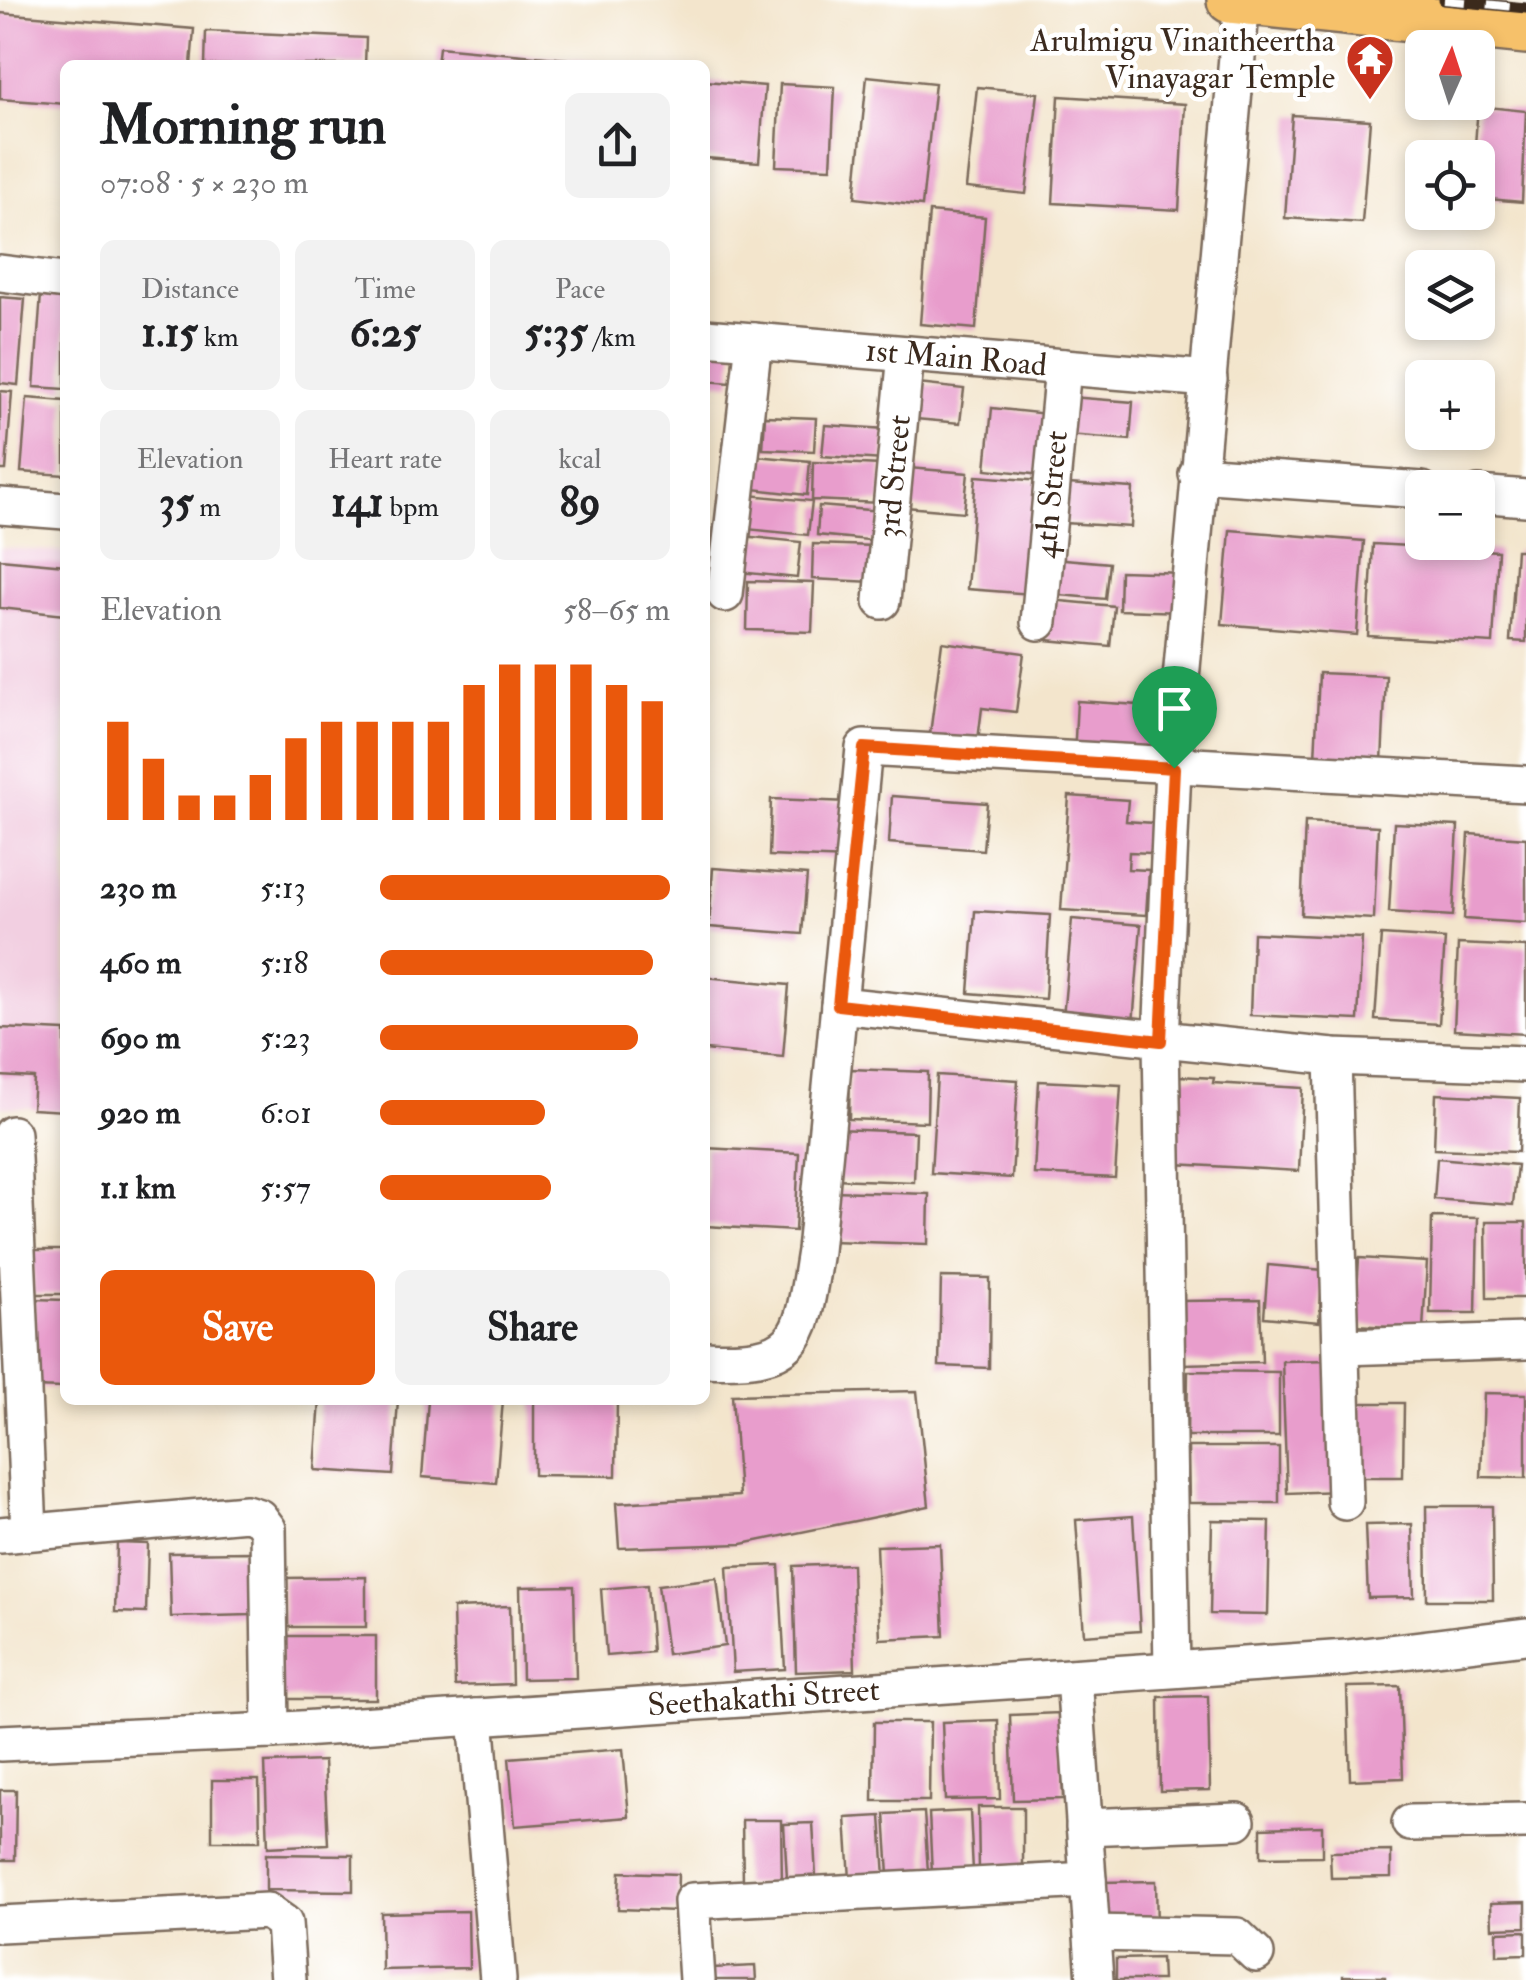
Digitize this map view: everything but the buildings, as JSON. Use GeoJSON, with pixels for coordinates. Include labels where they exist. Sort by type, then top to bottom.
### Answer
{"type":"FeatureCollection","features":[{"type":"Feature","properties":{"kind":"main road"},"geometry":{"type":"LineString","coordinates":[[1230,0],[1526,31]]}},
{"type":"Feature","properties":{"kind":"street"},"geometry":{"type":"LineString","coordinates":[[1172,1669],[1161,1041],[1174,768],[1197,474],[1242,1]]}},
{"type":"Feature","properties":{"kind":"street"},"geometry":{"type":"LineString","coordinates":[[0,273],[60,280]]}},
{"type":"Feature","properties":{"kind":"street","name":"1st Main Road"},"geometry":{"type":"LineString","coordinates":[[710,337],[1209,379]]}},
{"type":"Feature","properties":{"kind":"street"},"geometry":{"type":"LineString","coordinates":[[726,594],[754,341]]}},
{"type":"Feature","properties":{"kind":"street","name":"3rd Street"},"geometry":{"type":"LineString","coordinates":[[882,601],[906,354]]}},
{"type":"Feature","properties":{"kind":"street","name":"4th Street"},"geometry":{"type":"LineString","coordinates":[[1039,622],[1062,367]]}},
{"type":"Feature","properties":{"kind":"street"},"geometry":{"type":"LineString","coordinates":[[1197,474],[1405,489]]}},
{"type":"Feature","properties":{"kind":"street"},"geometry":{"type":"LineString","coordinates":[[1495,495],[1526,498]]}},
{"type":"Feature","properties":{"kind":"street"},"geometry":{"type":"LineString","coordinates":[[0,506],[60,511]]}},
{"type":"Feature","properties":{"kind":"street"},"geometry":{"type":"LineString","coordinates":[[710,1359],[750,1361],[774,1354],[789,1345],[803,1324],[815,1251],[864,748],[1174,768],[1526,784]]}},
{"type":"Feature","properties":{"kind":"street"},"geometry":{"type":"LineString","coordinates":[[838,1005],[1333,1056],[1526,1064]]}},
{"type":"Feature","properties":{"kind":"street"},"geometry":{"type":"LineString","coordinates":[[1333,1056],[1345,1502]]}},
{"type":"Feature","properties":{"kind":"street"},"geometry":{"type":"LineString","coordinates":[[12,1134],[14,1534],[246,1513],[259,1518],[268,1529],[271,1731]]}},
{"type":"Feature","properties":{"kind":"street"},"geometry":{"type":"LineString","coordinates":[[1342,1347],[1526,1341]]}},
{"type":"Feature","properties":{"kind":"street","name":"Seethakathi Street"},"geometry":{"type":"LineString","coordinates":[[0,1743],[271,1731],[1347,1658],[1526,1636]]}},
{"type":"Feature","properties":{"kind":"street"},"geometry":{"type":"LineString","coordinates":[[1074,1676],[1096,1980]]}},
{"type":"Feature","properties":{"kind":"street"},"geometry":{"type":"LineString","coordinates":[[476,1717],[498,1980]]}},
{"type":"Feature","properties":{"kind":"street"},"geometry":{"type":"LineString","coordinates":[[1084,1828],[1237,1821]]}},
{"type":"Feature","properties":{"kind":"street"},"geometry":{"type":"LineString","coordinates":[[1410,1823],[1526,1821]]}},
{"type":"Feature","properties":{"kind":"street"},"geometry":{"type":"LineString","coordinates":[[697,1980],[692,1901],[1088,1880]]}},
{"type":"Feature","properties":{"kind":"street"},"geometry":{"type":"LineString","coordinates":[[0,1924],[268,1911],[284,1924],[288,1980]]}},
{"type":"Feature","properties":{"kind":"street"},"geometry":{"type":"LineString","coordinates":[[1092,1933],[1237,1936],[1256,1954]]}},
{"type":"Feature","properties":{"kind":"shaded area"},"geometry":{"type":"Polygon","coordinates":[[[0,548],[60,552],[60,1109],[0,1107],[0,548]]]}},
{"type":"Feature","properties":{"kind":"railway"},"geometry":{"type":"LineString","coordinates":[[1444,0],[1526,8]]}},
{"type":"Feature","properties":{"kind":"place","name":"Arulmigu Vinaitheertha Vinayagar Temple"},"geometry":{"type":"Point","coordinates":[1370,102]}},
{"type":"Feature","properties":{"kind":"route"},"geometry":{"type":"LineString","coordinates":[[864,748],[1174,768],[1161,1041],[838,1005],[864,748]]}}]}
